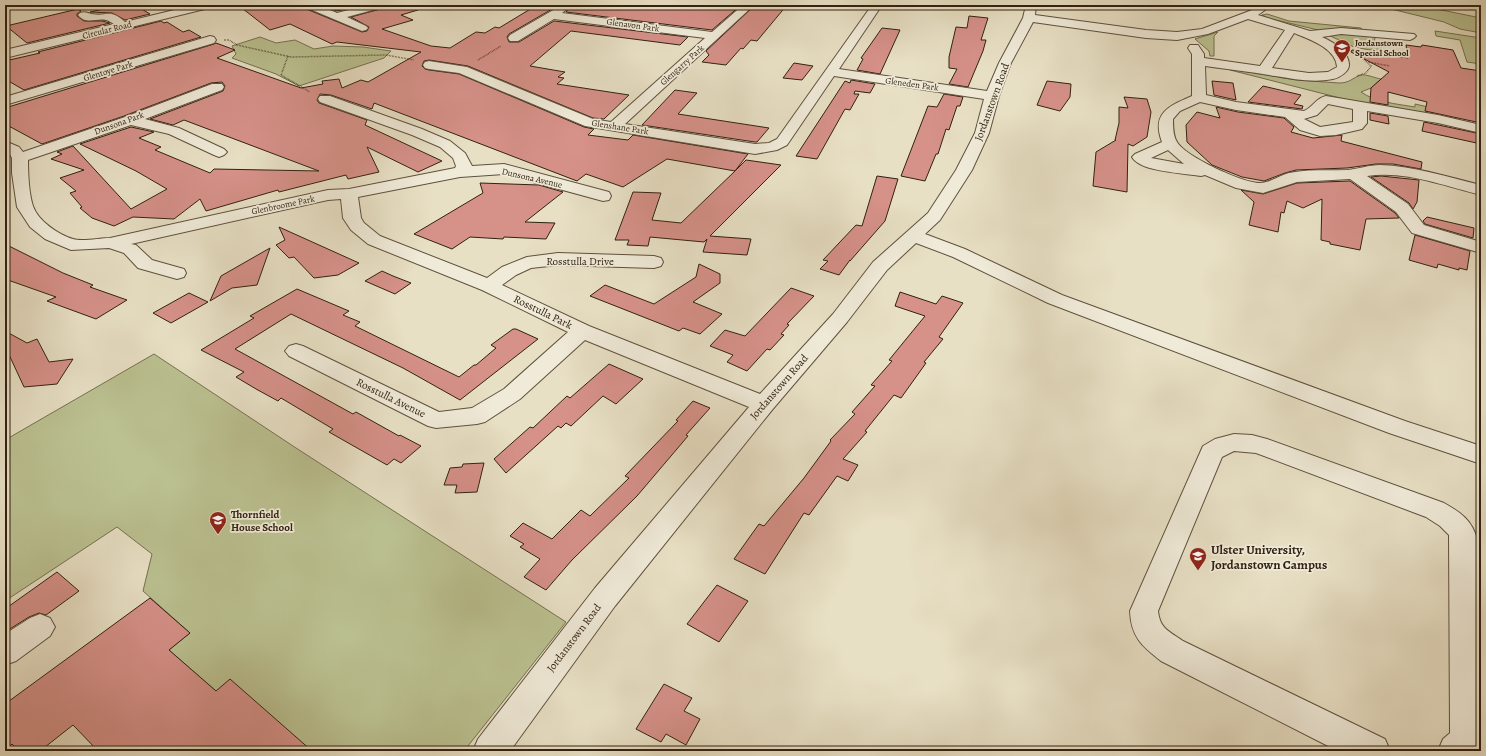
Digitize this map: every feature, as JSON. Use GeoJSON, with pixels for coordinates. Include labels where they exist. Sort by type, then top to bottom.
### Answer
{"type":"FeatureCollection","features":[{"type":"Feature","properties":{"kind":"street","name":"Circular Road"},"geometry":{"type":"LineString","coordinates":[[5,54],[208,5]]}},
{"type":"Feature","properties":{"kind":"street"},"geometry":{"type":"LineString","coordinates":[[309,5],[362,28]]}},
{"type":"Feature","properties":{"kind":"street"},"geometry":{"type":"LineString","coordinates":[[336,17],[380,5]]}},
{"type":"Feature","properties":{"kind":"street"},"geometry":{"type":"LineString","coordinates":[[514,38],[568,5]]}},
{"type":"Feature","properties":{"kind":"street","name":"Glengarry Park"},"geometry":{"type":"LineString","coordinates":[[615,126],[748,5]]}},
{"type":"Feature","properties":{"kind":"street"},"geometry":{"type":"LineString","coordinates":[[831,72],[877,5]]}},
{"type":"Feature","properties":{"kind":"street"},"geometry":{"type":"LineString","coordinates":[[1030,11],[1146,34],[1176,36],[1204,32],[1266,8]]}},
{"type":"Feature","properties":{"kind":"street"},"geometry":{"type":"LineString","coordinates":[[86,10],[92,18],[108,16],[124,26]]}},
{"type":"Feature","properties":{"kind":"street","name":"Jordanstown Road"},"geometry":{"type":"LineString","coordinates":[[490,751],[605,597],[764,404],[840,318],[880,266],[934,216],[964,170],[982,133],[992,96],[1005,63],[1030,11]]}},
{"type":"Feature","properties":{"kind":"street","name":"Glenavon Park"},"geometry":{"type":"LineString","coordinates":[[552,15],[713,36]]}},
{"type":"Feature","properties":{"kind":"street"},"geometry":{"type":"LineString","coordinates":[[1198,61],[1317,77],[1331,76],[1343,68],[1342,59],[1335,50],[1309,34],[1247,15]]}},
{"type":"Feature","properties":{"kind":"street"},"geometry":{"type":"LineString","coordinates":[[165,16],[178,23]]}},
{"type":"Feature","properties":{"kind":"street"},"geometry":{"type":"LineString","coordinates":[[1264,70],[1291,28]]}},
{"type":"Feature","properties":{"kind":"street"},"geometry":{"type":"LineString","coordinates":[[1309,34],[1341,31],[1410,36]]}},
{"type":"Feature","properties":{"kind":"street"},"geometry":{"type":"LineString","coordinates":[[1176,36],[1194,48],[1198,54],[1199,98]]}},
{"type":"Feature","properties":{"kind":"street","name":"Glentoye Park"},"geometry":{"type":"LineString","coordinates":[[5,101],[210,40]]}},
{"type":"Feature","properties":{"kind":"street","name":"Glenshane Park"},"geometry":{"type":"LineString","coordinates":[[429,65],[462,70],[590,123],[755,149],[772,147],[782,142],[831,72]]}},
{"type":"Feature","properties":{"kind":"street","name":"Gleneden Park"},"geometry":{"type":"LineString","coordinates":[[831,72],[992,96]]}},
{"type":"Feature","properties":{"kind":"street","name":"Dunsona Park"},"geometry":{"type":"LineString","coordinates":[[20,158],[130,120],[217,87]]}},
{"type":"Feature","properties":{"kind":"street"},"geometry":{"type":"LineString","coordinates":[[1481,129],[1438,119],[1326,100],[1322,102],[1317,110],[1312,114],[1304,115],[1236,106],[1199,98],[1175,108],[1166,118],[1167,134],[1170,144],[1185,158],[1210,171],[1254,187],[1263,188],[1289,178],[1389,170],[1481,190]]}},
{"type":"Feature","properties":{"kind":"street"},"geometry":{"type":"LineString","coordinates":[[325,99],[417,132],[445,144],[460,156],[464,166],[460,172]]}},
{"type":"Feature","properties":{"kind":"street"},"geometry":{"type":"LineString","coordinates":[[1289,113],[1300,125],[1311,131],[1324,132],[1357,126],[1360,123],[1360,106]]}},
{"type":"Feature","properties":{"kind":"street"},"geometry":{"type":"LineString","coordinates":[[130,120],[174,131],[219,152]]}},
{"type":"Feature","properties":{"kind":"street"},"geometry":{"type":"LineString","coordinates":[[1170,144],[1140,157],[1148,163],[1196,171],[1210,171]]}},
{"type":"Feature","properties":{"kind":"street"},"geometry":{"type":"LineString","coordinates":[[5,146],[14,150],[20,158]]}},
{"type":"Feature","properties":{"kind":"street","name":"Glenbroome Park"},"geometry":{"type":"LineString","coordinates":[[20,158],[20,173],[25,207],[36,223],[51,235],[71,245],[110,243],[328,195],[349,194],[460,172]]}},
{"type":"Feature","properties":{"kind":"street","name":"Dunsona Avenue"},"geometry":{"type":"LineString","coordinates":[[460,172],[504,169],[603,196]]}},
{"type":"Feature","properties":{"kind":"street"},"geometry":{"type":"LineString","coordinates":[[1353,174],[1402,208],[1408,215],[1412,224],[1418,229],[1481,248]]}},
{"type":"Feature","properties":{"kind":"street","name":"Rosstulla Park"},"geometry":{"type":"LineString","coordinates":[[349,194],[352,218],[357,226],[374,240],[489,286],[582,331],[764,404]]}},
{"type":"Feature","properties":{"kind":"street"},"geometry":{"type":"LineString","coordinates":[[912,235],[958,253],[1055,299],[1397,427],[1481,454]]}},
{"type":"Feature","properties":{"kind":"street"},"geometry":{"type":"LineString","coordinates":[[110,243],[130,249],[145,264],[177,273]]}},
{"type":"Feature","properties":{"kind":"street","name":"Rosstulla Drive"},"geometry":{"type":"LineString","coordinates":[[489,286],[509,271],[527,263],[558,259],[654,262]]}},
{"type":"Feature","properties":{"kind":"street","name":"Rosstulla Avenue"},"geometry":{"type":"LineString","coordinates":[[296,351],[436,420],[477,416],[512,394],[582,331]]}},
{"type":"Feature","properties":{"kind":"street"},"geometry":{"type":"LineString","coordinates":[[1374,751],[1172,651],[1153,637],[1145,624],[1144,611],[1212,452],[1224,444],[1241,441],[1259,445],[1435,510],[1457,524],[1463,532],[1464,539],[1466,735],[1462,744],[1455,751]]}},
{"type":"Feature","properties":{"kind":"street"},"geometry":{"type":"LineString","coordinates":[[5,651],[40,627]]}},
{"type":"Feature","properties":{"kind":"path"},"geometry":{"type":"LineString","coordinates":[[462,70],[514,38]]}},
{"type":"Feature","properties":{"kind":"path"},"geometry":{"type":"LineString","coordinates":[[210,40],[229,40],[236,44],[288,56],[386,55],[430,62],[429,65]]}},
{"type":"Feature","properties":{"kind":"path"},"geometry":{"type":"LineString","coordinates":[[288,56],[281,75],[325,99]]}},
{"type":"Feature","properties":{"kind":"path"},"geometry":{"type":"LineString","coordinates":[[1368,62],[1390,66]]}},
{"type":"Feature","properties":{"kind":"green space"},"geometry":{"type":"Polygon","coordinates":[[[1365,5],[1417,5],[1481,18],[1481,33],[1460,29],[1444,22],[1383,7],[1365,5]]]}},
{"type":"Feature","properties":{"kind":"green space"},"geometry":{"type":"Polygon","coordinates":[[[1267,14],[1289,21],[1361,28],[1364,31],[1337,29],[1318,30],[1268,18],[1262,15],[1267,14]]]}},
{"type":"Feature","properties":{"kind":"green space"},"geometry":{"type":"Polygon","coordinates":[[[1435,31],[1481,38],[1481,64],[1467,62],[1460,40],[1436,36],[1435,31]]]}},
{"type":"Feature","properties":{"kind":"green space"},"geometry":{"type":"Polygon","coordinates":[[[1218,32],[1214,36],[1214,56],[1210,56],[1209,51],[1195,39],[1218,32]]]}},
{"type":"Feature","properties":{"kind":"green space"},"geometry":{"type":"Polygon","coordinates":[[[1333,33],[1376,36],[1374,41],[1382,43],[1381,52],[1354,47],[1326,34],[1333,33]]]}},
{"type":"Feature","properties":{"kind":"green space"},"geometry":{"type":"Polygon","coordinates":[[[260,37],[276,43],[295,40],[314,49],[333,46],[363,47],[391,51],[384,58],[299,86],[276,74],[232,58],[236,54],[232,46],[260,37]]]}},
{"type":"Feature","properties":{"kind":"green space"},"geometry":{"type":"Polygon","coordinates":[[[1230,70],[1296,80],[1339,83],[1343,83],[1363,75],[1381,79],[1371,88],[1361,92],[1373,98],[1415,107],[1415,104],[1459,114],[1456,120],[1352,101],[1230,70]]]}},
{"type":"Feature","properties":{"kind":"green space","name":"Thornfield House School"},"geometry":{"type":"Polygon","coordinates":[[[154,354],[296,448],[566,622],[464,751],[308,751],[216,691],[169,650],[190,633],[143,591],[152,554],[117,527],[5,601],[5,440],[154,354]]]}},
{"type":"Feature","properties":{"kind":"building"},"geometry":{"type":"Polygon","coordinates":[[[121,5],[135,5],[150,14],[125,20],[112,13],[90,12],[121,5]]]}},
{"type":"Feature","properties":{"kind":"building"},"geometry":{"type":"Polygon","coordinates":[[[238,5],[303,5],[304,8],[362,32],[367,31],[369,27],[351,17],[384,8],[386,5],[418,5],[418,10],[401,15],[413,20],[382,29],[431,46],[450,48],[476,32],[485,33],[495,27],[499,28],[537,5],[559,5],[509,34],[507,37],[509,42],[519,42],[554,21],[688,37],[680,45],[571,31],[530,66],[565,72],[558,77],[564,78],[557,84],[629,95],[604,119],[593,118],[468,66],[429,60],[424,61],[422,66],[429,70],[459,74],[584,127],[594,129],[588,135],[628,140],[633,135],[748,154],[735,171],[667,159],[623,187],[586,174],[577,181],[374,103],[372,109],[331,95],[320,94],[317,100],[319,103],[367,120],[365,125],[442,161],[418,172],[367,147],[379,172],[348,179],[346,175],[279,192],[278,190],[206,211],[200,199],[174,219],[133,217],[114,226],[92,218],[80,208],[82,207],[70,193],[76,191],[60,178],[84,170],[51,159],[62,154],[57,152],[73,146],[131,209],[167,189],[136,171],[80,144],[131,127],[154,132],[139,138],[161,147],[155,150],[210,173],[214,169],[319,171],[184,120],[173,125],[150,119],[223,91],[225,86],[222,82],[211,83],[124,116],[42,144],[5,124],[5,108],[216,43],[235,50],[217,58],[301,88],[323,84],[322,81],[339,79],[342,88],[361,80],[368,82],[421,52],[337,42],[332,44],[290,24],[270,30],[238,5]]]}},
{"type":"Feature","properties":{"kind":"building"},"geometry":{"type":"Polygon","coordinates":[[[322,5],[362,5],[337,11],[322,5]]]}},
{"type":"Feature","properties":{"kind":"building"},"geometry":{"type":"Polygon","coordinates":[[[568,5],[741,5],[712,30],[566,12],[569,8],[568,5]]]}},
{"type":"Feature","properties":{"kind":"building"},"geometry":{"type":"Polygon","coordinates":[[[755,5],[787,5],[757,41],[751,40],[743,49],[741,48],[726,65],[702,62],[709,55],[706,51],[755,5]]]}},
{"type":"Feature","properties":{"kind":"building"},"geometry":{"type":"Polygon","coordinates":[[[78,9],[81,11],[77,14],[77,16],[84,21],[102,21],[110,23],[27,43],[6,26],[78,9]]]}},
{"type":"Feature","properties":{"kind":"building"},"geometry":{"type":"Polygon","coordinates":[[[969,16],[988,18],[981,40],[986,40],[983,51],[968,87],[949,84],[957,69],[949,68],[949,57],[956,27],[967,28],[969,16]]]}},
{"type":"Feature","properties":{"kind":"building"},"geometry":{"type":"Polygon","coordinates":[[[161,21],[164,23],[167,22],[183,32],[189,30],[201,37],[24,90],[5,79],[5,61],[161,21]]]}},
{"type":"Feature","properties":{"kind":"building"},"geometry":{"type":"Polygon","coordinates":[[[882,28],[900,30],[880,74],[857,70],[863,59],[861,58],[882,28]]]}},
{"type":"Feature","properties":{"kind":"building"},"geometry":{"type":"Polygon","coordinates":[[[1406,45],[1421,47],[1422,45],[1453,50],[1461,68],[1481,71],[1481,123],[1425,111],[1427,102],[1388,92],[1388,105],[1370,102],[1371,88],[1389,72],[1351,52],[1352,50],[1408,58],[1406,45]]]}},
{"type":"Feature","properties":{"kind":"building"},"geometry":{"type":"Polygon","coordinates":[[[794,63],[813,66],[802,80],[783,78],[794,63]]]}},
{"type":"Feature","properties":{"kind":"building"},"geometry":{"type":"Polygon","coordinates":[[[851,80],[875,84],[870,93],[855,91],[854,94],[859,94],[850,110],[845,109],[817,159],[796,156],[845,81],[850,83],[851,80]]]}},
{"type":"Feature","properties":{"kind":"building"},"geometry":{"type":"Polygon","coordinates":[[[1047,81],[1071,84],[1070,97],[1060,111],[1037,105],[1047,81]]]}},
{"type":"Feature","properties":{"kind":"building"},"geometry":{"type":"Polygon","coordinates":[[[1212,81],[1233,83],[1236,100],[1214,95],[1212,81]]]}},
{"type":"Feature","properties":{"kind":"building"},"geometry":{"type":"Polygon","coordinates":[[[1263,86],[1301,95],[1294,104],[1303,106],[1302,109],[1248,102],[1263,86]]]}},
{"type":"Feature","properties":{"kind":"building"},"geometry":{"type":"Polygon","coordinates":[[[675,90],[697,93],[678,114],[769,128],[757,142],[755,142],[642,125],[675,90]]]}},
{"type":"Feature","properties":{"kind":"building"},"geometry":{"type":"Polygon","coordinates":[[[944,94],[963,97],[960,106],[957,106],[949,130],[946,129],[938,154],[936,154],[925,181],[901,176],[928,106],[937,107],[944,94]]]}},
{"type":"Feature","properties":{"kind":"building"},"geometry":{"type":"Polygon","coordinates":[[[1124,97],[1147,99],[1151,112],[1147,137],[1133,146],[1128,144],[1127,192],[1093,186],[1096,152],[1116,140],[1119,123],[1119,107],[1128,108],[1124,97]]]}},
{"type":"Feature","properties":{"kind":"building"},"geometry":{"type":"Polygon","coordinates":[[[1216,107],[1238,112],[1284,118],[1294,127],[1291,132],[1313,138],[1342,135],[1341,141],[1422,162],[1421,169],[1393,164],[1376,164],[1347,168],[1296,170],[1264,181],[1242,177],[1212,165],[1187,142],[1186,125],[1197,112],[1220,118],[1216,107]]]}},
{"type":"Feature","properties":{"kind":"building"},"geometry":{"type":"Polygon","coordinates":[[[1370,113],[1388,116],[1389,124],[1370,120],[1370,113]]]}},
{"type":"Feature","properties":{"kind":"building"},"geometry":{"type":"Polygon","coordinates":[[[1424,122],[1481,134],[1481,144],[1422,131],[1424,122]]]}},
{"type":"Feature","properties":{"kind":"building"},"geometry":{"type":"Polygon","coordinates":[[[746,160],[781,165],[710,236],[751,239],[747,255],[703,252],[707,239],[704,242],[650,237],[648,246],[627,245],[629,240],[615,240],[633,192],[661,193],[652,220],[681,223],[746,160]]]}},
{"type":"Feature","properties":{"kind":"building"},"geometry":{"type":"Polygon","coordinates":[[[877,176],[898,179],[885,221],[850,260],[839,275],[820,269],[828,261],[823,260],[856,225],[862,226],[877,176]]]}},
{"type":"Feature","properties":{"kind":"building"},"geometry":{"type":"Polygon","coordinates":[[[1381,176],[1419,180],[1417,202],[1413,209],[1409,203],[1371,177],[1381,176]]]}},
{"type":"Feature","properties":{"kind":"building"},"geometry":{"type":"Polygon","coordinates":[[[1350,181],[1395,213],[1399,218],[1366,219],[1360,250],[1330,244],[1330,242],[1321,240],[1322,199],[1303,208],[1287,201],[1284,213],[1281,212],[1278,232],[1249,225],[1254,202],[1241,190],[1263,194],[1297,183],[1350,181]]]}},
{"type":"Feature","properties":{"kind":"building"},"geometry":{"type":"Polygon","coordinates":[[[480,183],[539,185],[563,192],[525,222],[555,223],[546,239],[470,237],[452,249],[414,234],[483,193],[480,183]]]}},
{"type":"Feature","properties":{"kind":"building"},"geometry":{"type":"Polygon","coordinates":[[[1427,217],[1474,228],[1473,238],[1425,224],[1423,221],[1427,217]]]}},
{"type":"Feature","properties":{"kind":"building"},"geometry":{"type":"Polygon","coordinates":[[[279,227],[359,263],[338,275],[314,278],[294,257],[289,258],[276,245],[285,240],[279,227]]]}},
{"type":"Feature","properties":{"kind":"building"},"geometry":{"type":"Polygon","coordinates":[[[1415,235],[1470,251],[1467,270],[1459,268],[1459,270],[1438,264],[1437,268],[1409,260],[1415,235]]]}},
{"type":"Feature","properties":{"kind":"building"},"geometry":{"type":"Polygon","coordinates":[[[5,244],[63,273],[93,285],[90,287],[127,300],[96,319],[47,301],[56,297],[5,279],[5,244]]]}},
{"type":"Feature","properties":{"kind":"building"},"geometry":{"type":"Polygon","coordinates":[[[270,248],[257,285],[232,288],[210,301],[221,276],[270,248]]]}},
{"type":"Feature","properties":{"kind":"building"},"geometry":{"type":"Polygon","coordinates":[[[699,264],[720,274],[720,283],[693,302],[722,314],[700,334],[683,328],[679,331],[590,296],[605,285],[654,304],[696,277],[699,264]]]}},
{"type":"Feature","properties":{"kind":"building"},"geometry":{"type":"Polygon","coordinates":[[[382,271],[411,283],[395,294],[365,281],[382,271]]]}},
{"type":"Feature","properties":{"kind":"building"},"geometry":{"type":"Polygon","coordinates":[[[791,288],[814,296],[787,324],[789,325],[781,334],[784,335],[770,350],[767,349],[747,371],[727,362],[733,355],[710,346],[725,330],[745,336],[791,288]]]}},
{"type":"Feature","properties":{"kind":"building"},"geometry":{"type":"Polygon","coordinates":[[[297,289],[349,311],[343,315],[360,322],[355,326],[459,377],[496,348],[491,345],[513,329],[538,339],[460,400],[403,368],[291,314],[235,349],[353,414],[356,412],[399,436],[400,435],[421,446],[401,463],[394,459],[387,465],[329,432],[333,429],[281,398],[278,401],[236,377],[244,372],[201,350],[254,318],[250,316],[297,289]]]}},
{"type":"Feature","properties":{"kind":"building"},"geometry":{"type":"Polygon","coordinates":[[[900,292],[936,304],[942,296],[963,303],[939,337],[943,339],[924,362],[926,363],[901,398],[894,395],[865,431],[867,432],[843,459],[858,465],[848,481],[837,476],[809,515],[804,513],[765,574],[734,559],[759,524],[764,526],[804,478],[831,441],[830,440],[855,414],[852,412],[875,386],[871,385],[892,361],[889,360],[925,316],[895,306],[900,292]]]}},
{"type":"Feature","properties":{"kind":"building"},"geometry":{"type":"Polygon","coordinates":[[[189,293],[208,302],[171,323],[153,313],[189,293]]]}},
{"type":"Feature","properties":{"kind":"building"},"geometry":{"type":"Polygon","coordinates":[[[5,331],[27,343],[37,339],[49,362],[73,359],[57,384],[24,387],[5,346],[5,331]]]}},
{"type":"Feature","properties":{"kind":"building"},"geometry":{"type":"Polygon","coordinates":[[[609,364],[643,379],[616,404],[603,396],[571,426],[566,423],[561,428],[558,426],[506,473],[494,459],[530,427],[533,428],[567,396],[570,398],[609,364]]]}},
{"type":"Feature","properties":{"kind":"building"},"geometry":{"type":"Polygon","coordinates":[[[693,401],[710,408],[686,435],[688,436],[637,496],[572,560],[546,590],[524,577],[540,559],[520,547],[524,544],[510,536],[523,523],[552,539],[581,510],[590,516],[629,478],[625,476],[678,421],[676,420],[693,401]]]}},
{"type":"Feature","properties":{"kind":"building"},"geometry":{"type":"Polygon","coordinates":[[[484,463],[477,492],[455,493],[457,485],[444,485],[450,468],[462,467],[463,464],[484,463]]]}},
{"type":"Feature","properties":{"kind":"building"},"geometry":{"type":"Polygon","coordinates":[[[57,572],[79,591],[46,615],[39,613],[29,617],[5,632],[5,609],[57,572]]]}},
{"type":"Feature","properties":{"kind":"building"},"geometry":{"type":"Polygon","coordinates":[[[717,585],[748,601],[719,642],[687,624],[717,585]]]}},
{"type":"Feature","properties":{"kind":"building"},"geometry":{"type":"Polygon","coordinates":[[[150,598],[190,633],[169,650],[216,691],[230,679],[312,751],[98,751],[73,725],[40,751],[19,751],[12,744],[5,750],[5,704],[150,598]]]}},
{"type":"Feature","properties":{"kind":"building"},"geometry":{"type":"Polygon","coordinates":[[[664,684],[692,698],[684,711],[700,719],[686,745],[666,734],[661,742],[636,729],[664,684]]]}},
{"type":"Feature","properties":{"kind":"place","name":"Jordanstown Special School"},"geometry":{"type":"Point","coordinates":[1342,63]}},
{"type":"Feature","properties":{"kind":"place","name":"Thornfield House School"},"geometry":{"type":"Point","coordinates":[218,535]}},
{"type":"Feature","properties":{"kind":"place","name":"Ulster University, Jordanstown Campus"},"geometry":{"type":"Point","coordinates":[1198,571]}}]}
